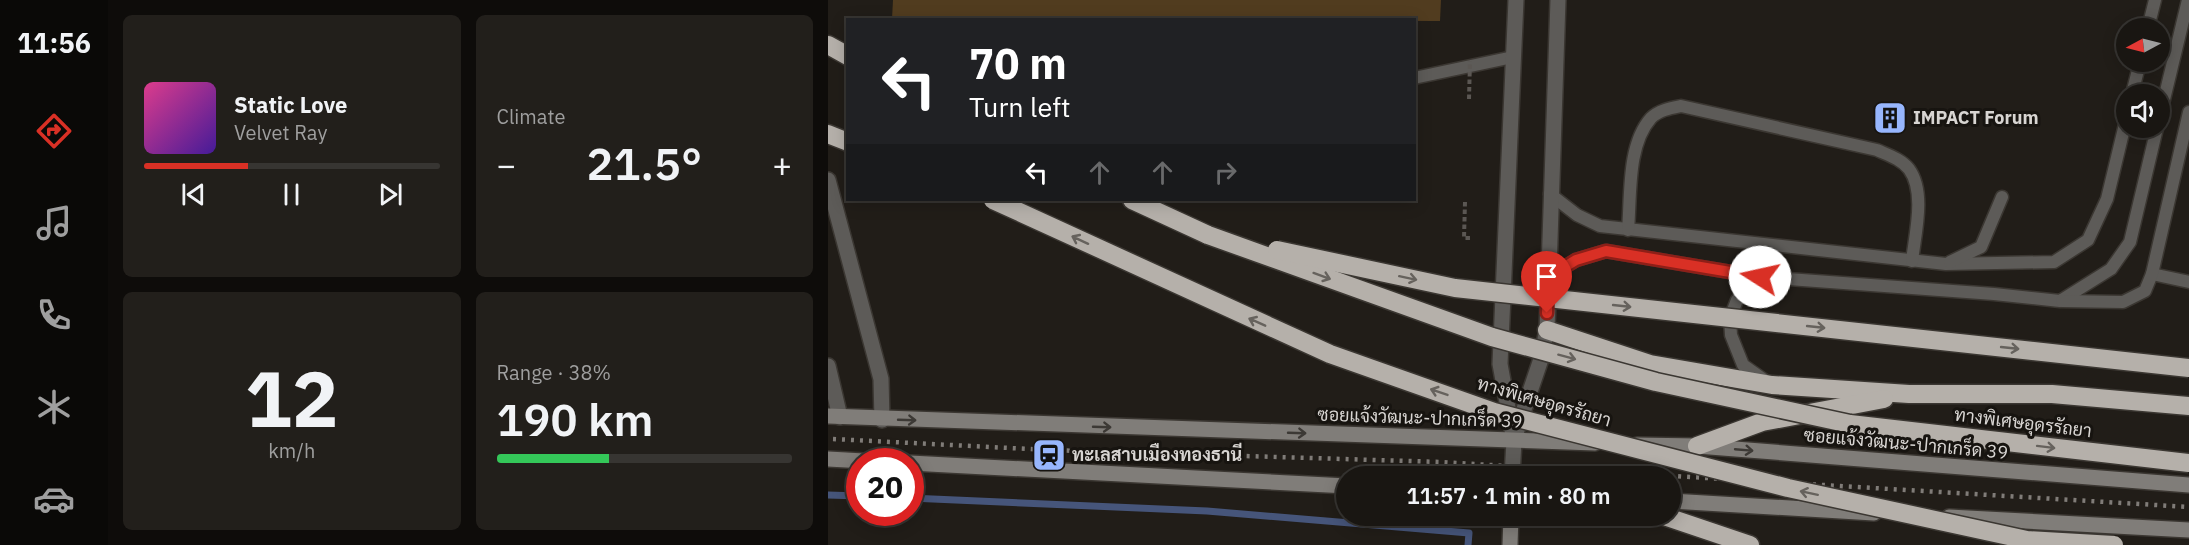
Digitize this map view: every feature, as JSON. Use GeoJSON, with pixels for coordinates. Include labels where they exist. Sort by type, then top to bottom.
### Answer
{"type":"FeatureCollection","features":[{"type":"Feature","properties":{"kind":"highway"},"geometry":{"type":"LineString","coordinates":[[828,45],[846,55]]}},
{"type":"Feature","properties":{"kind":"highway"},"geometry":{"type":"LineString","coordinates":[[828,135],[846,141]]}},
{"type":"Feature","properties":{"kind":"highway","name":"ทางพิเศษอุดรรัถยา"},"geometry":{"type":"LineString","coordinates":[[995,201],[1330,354],[1494,412],[1788,488],[2027,540],[2114,545]]}},
{"type":"Feature","properties":{"kind":"highway","name":"ทางพิเศษอุดรรัถยา"},"geometry":{"type":"LineString","coordinates":[[1134,201],[1208,235],[1492,337],[1656,381],[1850,424],[2189,463]]}},
{"type":"Feature","properties":{"kind":"highway"},"geometry":{"type":"LineString","coordinates":[[1208,235],[1455,288],[2189,368]]}},
{"type":"Feature","properties":{"kind":"highway"},"geometry":{"type":"LineString","coordinates":[[1547,330],[1650,364],[1772,385],[1909,394],[2052,394],[2189,406]]}},
{"type":"Feature","properties":{"kind":"highway"},"geometry":{"type":"LineString","coordinates":[[1697,446],[1762,422],[1909,394]]}},
{"type":"Feature","properties":{"kind":"highway"},"geometry":{"type":"LineString","coordinates":[[1681,522],[1750,545]]}},
{"type":"Feature","properties":{"kind":"highway"},"geometry":{"type":"LineString","coordinates":[[2027,540],[2058,545]]}},
{"type":"Feature","properties":{"kind":"main road","name":"ซอยแจ้งวัฒนะ-ปากเกร็ด 39"},"geometry":{"type":"LineString","coordinates":[[834,416],[882,420],[1697,446],[2189,485]]}},
{"type":"Feature","properties":{"kind":"main road"},"geometry":{"type":"LineString","coordinates":[[828,459],[846,460]]}},
{"type":"Feature","properties":{"kind":"main road"},"geometry":{"type":"LineString","coordinates":[[924,465],[1336,485]]}},
{"type":"Feature","properties":{"kind":"main road"},"geometry":{"type":"LineString","coordinates":[[1681,502],[2189,530]]}},
{"type":"Feature","properties":{"kind":"main road"},"geometry":{"type":"LineString","coordinates":[[1510,545],[1511,526]]}},
{"type":"Feature","properties":{"kind":"street"},"geometry":{"type":"LineString","coordinates":[[1513,466],[1514,441],[1500,364],[1516,0]]}},
{"type":"Feature","properties":{"kind":"street"},"geometry":{"type":"LineString","coordinates":[[1514,441],[1540,362],[1547,330],[1558,0]]}},
{"type":"Feature","properties":{"kind":"street"},"geometry":{"type":"LineString","coordinates":[[828,180],[880,379],[882,420]]}},
{"type":"Feature","properties":{"kind":"street"},"geometry":{"type":"LineString","coordinates":[[828,366],[834,416]]}},
{"type":"Feature","properties":{"kind":"lane"},"geometry":{"type":"LineString","coordinates":[[2150,18],[2155,0]]}},
{"type":"Feature","properties":{"kind":"lane"},"geometry":{"type":"LineString","coordinates":[[2168,84],[2188,0]]}},
{"type":"Feature","properties":{"kind":"lane"},"geometry":{"type":"LineString","coordinates":[[1416,78],[1513,57]]}},
{"type":"Feature","properties":{"kind":"lane"},"geometry":{"type":"LineString","coordinates":[[1628,230],[1635,157],[1640,135],[1652,117],[1665,109],[1681,106],[1877,150],[1896,158],[1909,169],[1915,180],[1918,208],[1912,261]]}},
{"type":"Feature","properties":{"kind":"lane"},"geometry":{"type":"LineString","coordinates":[[1548,277],[1576,260],[1606,251],[1760,277],[2060,301],[2123,302],[2145,291],[2152,274],[2189,112]]}},
{"type":"Feature","properties":{"kind":"lane"},"geometry":{"type":"LineString","coordinates":[[1550,194],[1589,222],[1628,230],[1946,264],[2054,262],[2088,240],[2107,199],[2122,138]]}},
{"type":"Feature","properties":{"kind":"lane"},"geometry":{"type":"LineString","coordinates":[[2060,301],[2111,269],[2130,242],[2155,138]]}},
{"type":"Feature","properties":{"kind":"lane"},"geometry":{"type":"LineString","coordinates":[[1946,264],[1981,247],[2002,197]]}},
{"type":"Feature","properties":{"kind":"lane"},"geometry":{"type":"LineString","coordinates":[[2152,274],[2189,282]]}},
{"type":"Feature","properties":{"kind":"lane"},"geometry":{"type":"LineString","coordinates":[[1760,277],[1737,300],[1730,318],[1731,335],[1743,365],[1772,385]]}},
{"type":"Feature","properties":{"kind":"path"},"geometry":{"type":"LineString","coordinates":[[1469,99],[1470,61]]}},
{"type":"Feature","properties":{"kind":"path"},"geometry":{"type":"LineString","coordinates":[[1465,202],[1464,238],[1471,238]]}},
{"type":"Feature","properties":{"kind":"shaded area"},"geometry":{"type":"Polygon","coordinates":[[[893,0],[1441,0],[1440,21],[1416,21],[1416,18],[892,18],[893,0]]]}},
{"type":"Feature","properties":{"kind":"waterway"},"geometry":{"type":"LineString","coordinates":[[828,495],[846,496]]}},
{"type":"Feature","properties":{"kind":"waterway"},"geometry":{"type":"LineString","coordinates":[[924,499],[1207,511],[1469,533],[1468,545]]}},
{"type":"Feature","properties":{"kind":"railway"},"geometry":{"type":"LineString","coordinates":[[833,439],[1049,450],[1441,462],[2189,507]]}},
{"type":"Feature","properties":{"kind":"place","name":"IMPACT Forum"},"geometry":{"type":"Point","coordinates":[1890,118]}},
{"type":"Feature","properties":{"kind":"place","name":"ทะเลสาบเมืองทองธานี"},"geometry":{"type":"Point","coordinates":[1049,455]}},
{"type":"Feature","properties":{"kind":"route"},"geometry":{"type":"LineString","coordinates":[[1547,313],[1548,277],[1576,260],[1606,251],[1760,277]]}}]}
